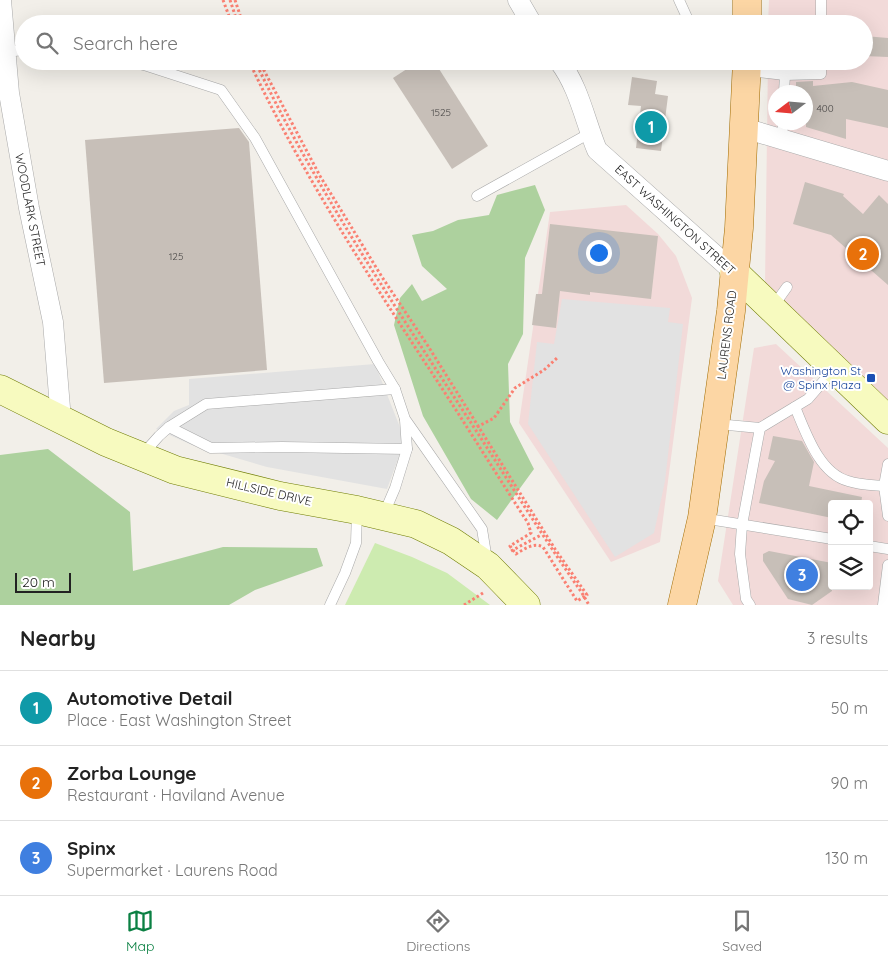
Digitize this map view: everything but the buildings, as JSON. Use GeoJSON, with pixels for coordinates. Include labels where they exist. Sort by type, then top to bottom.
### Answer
{"type":"FeatureCollection","features":[{"type":"Feature","properties":{"kind":"main road"},"geometry":{"type":"LineString","coordinates":[[747,0],[747,15]]}},
{"type":"Feature","properties":{"kind":"main road","name":"LAURENS ROAD"},"geometry":{"type":"LineString","coordinates":[[682,605],[702,518],[731,311],[739,228],[746,70]]}},
{"type":"Feature","properties":{"kind":"street","name":"WOODLARK STREET"},"geometry":{"type":"LineString","coordinates":[[1,0],[15,51],[9,93],[53,322],[61,420]]}},
{"type":"Feature","properties":{"kind":"street"},"geometry":{"type":"LineString","coordinates":[[518,0],[527,15]]}},
{"type":"Feature","properties":{"kind":"street","name":"EAST WASHINGTON STREET"},"geometry":{"type":"LineString","coordinates":[[566,70],[598,150],[734,272],[888,420]]}},
{"type":"Feature","properties":{"kind":"street"},"geometry":{"type":"LineString","coordinates":[[744,128],[782,131],[888,171]]}},
{"type":"Feature","properties":{"kind":"street","name":"HILLSIDE DRIVE"},"geometry":{"type":"LineString","coordinates":[[0,389],[61,420],[176,470],[280,496],[357,510],[416,524],[451,541],[488,578],[526,605]]}},
{"type":"Feature","properties":{"kind":"lane"},"geometry":{"type":"LineString","coordinates":[[680,0],[686,15]]}},
{"type":"Feature","properties":{"kind":"lane"},"geometry":{"type":"LineString","coordinates":[[821,0],[821,15]]}},
{"type":"Feature","properties":{"kind":"lane"},"geometry":{"type":"LineString","coordinates":[[159,70],[221,90],[255,138],[378,362],[395,389],[405,419],[407,448],[384,516]]}},
{"type":"Feature","properties":{"kind":"lane"},"geometry":{"type":"LineString","coordinates":[[763,70],[785,75],[821,74],[821,70]]}},
{"type":"Feature","properties":{"kind":"lane"},"geometry":{"type":"LineString","coordinates":[[784,85],[785,75]]}},
{"type":"Feature","properties":{"kind":"lane"},"geometry":{"type":"LineString","coordinates":[[477,196],[590,133]]}},
{"type":"Feature","properties":{"kind":"lane"},"geometry":{"type":"LineString","coordinates":[[771,308],[788,287]]}},
{"type":"Feature","properties":{"kind":"lane"},"geometry":{"type":"LineString","coordinates":[[716,424],[760,428],[808,399],[835,368]]}},
{"type":"Feature","properties":{"kind":"lane"},"geometry":{"type":"LineString","coordinates":[[141,456],[170,427],[206,404],[395,389]]}},
{"type":"Feature","properties":{"kind":"lane"},"geometry":{"type":"LineString","coordinates":[[795,407],[824,466],[838,477],[849,482],[884,486]]}},
{"type":"Feature","properties":{"kind":"lane"},"geometry":{"type":"LineString","coordinates":[[405,419],[482,529],[488,578]]}},
{"type":"Feature","properties":{"kind":"lane"},"geometry":{"type":"LineString","coordinates":[[170,427],[211,448],[407,448]]}},
{"type":"Feature","properties":{"kind":"lane"},"geometry":{"type":"LineString","coordinates":[[750,605],[746,599],[740,554],[742,525],[760,428]]}},
{"type":"Feature","properties":{"kind":"lane"},"geometry":{"type":"LineString","coordinates":[[888,464],[884,486],[888,516]]}},
{"type":"Feature","properties":{"kind":"lane"},"geometry":{"type":"LineString","coordinates":[[330,605],[356,543],[357,510]]}},
{"type":"Feature","properties":{"kind":"lane"},"geometry":{"type":"LineString","coordinates":[[702,518],[828,538]]}},
{"type":"Feature","properties":{"kind":"lane"},"geometry":{"type":"LineString","coordinates":[[873,547],[888,549]]}},
{"type":"Feature","properties":{"kind":"lane"},"geometry":{"type":"LineString","coordinates":[[883,605],[888,565]]}},
{"type":"Feature","properties":{"kind":"path"},"geometry":{"type":"LineString","coordinates":[[224,0],[229,15]]}},
{"type":"Feature","properties":{"kind":"path"},"geometry":{"type":"LineString","coordinates":[[230,0],[235,15]]}},
{"type":"Feature","properties":{"kind":"path"},"geometry":{"type":"LineString","coordinates":[[235,0],[240,15]]}},
{"type":"Feature","properties":{"kind":"path"},"geometry":{"type":"LineString","coordinates":[[252,70],[305,170],[340,229],[381,296],[528,523],[531,533],[510,546],[512,550],[516,554],[534,545],[543,547],[577,601],[583,595],[587,595],[555,549],[338,206],[289,120],[264,70]]}},
{"type":"Feature","properties":{"kind":"path"},"geometry":{"type":"LineString","coordinates":[[260,70],[299,146],[376,278],[589,605]]}},
{"type":"Feature","properties":{"kind":"path"},"geometry":{"type":"LineString","coordinates":[[475,428],[494,418],[515,388],[544,370],[556,358]]}},
{"type":"Feature","properties":{"kind":"path"},"geometry":{"type":"LineString","coordinates":[[512,550],[541,534]]}},
{"type":"Feature","properties":{"kind":"path"},"geometry":{"type":"LineString","coordinates":[[464,605],[488,578]]}},
{"type":"Feature","properties":{"kind":"shaded area"},"geometry":{"type":"Polygon","coordinates":[[[769,0],[888,0],[888,405],[765,284],[768,70],[873,70],[873,15],[768,15],[769,0]]]}},
{"type":"Feature","properties":{"kind":"shaded area"},"geometry":{"type":"Polygon","coordinates":[[[626,205],[658,234],[676,256],[692,298],[660,542],[611,562],[519,423],[550,212],[626,205]]]}},
{"type":"Feature","properties":{"kind":"shaded area"},"geometry":{"type":"Polygon","coordinates":[[[562,299],[670,308],[668,322],[683,324],[665,481],[654,533],[615,557],[528,424],[537,342],[554,344],[562,299]]]}},
{"type":"Feature","properties":{"kind":"shaded area"},"geometry":{"type":"Polygon","coordinates":[[[776,344],[888,448],[888,605],[733,605],[718,581],[754,348],[776,344]]]}},
{"type":"Feature","properties":{"kind":"shaded area"},"geometry":{"type":"Polygon","coordinates":[[[375,364],[405,440],[387,489],[267,467],[192,445],[156,429],[174,411],[189,405],[189,379],[375,364]]]}},
{"type":"Feature","properties":{"kind":"green space"},"geometry":{"type":"Polygon","coordinates":[[[535,185],[545,210],[525,258],[523,334],[508,364],[510,422],[534,469],[497,520],[471,499],[423,416],[394,325],[400,298],[412,284],[422,301],[447,289],[422,266],[412,235],[433,231],[458,220],[489,215],[497,195],[535,185]]]}},
{"type":"Feature","properties":{"kind":"green space"},"geometry":{"type":"Polygon","coordinates":[[[48,449],[130,512],[133,571],[223,547],[317,548],[323,566],[255,590],[229,605],[0,605],[0,455],[48,449]]]}},
{"type":"Feature","properties":{"kind":"green space"},"geometry":{"type":"Polygon","coordinates":[[[375,543],[447,573],[490,605],[345,605],[375,543]]]}},
{"type":"Feature","properties":{"kind":"place","name":"Automotive Detail"},"geometry":{"type":"Point","coordinates":[651,127]}},
{"type":"Feature","properties":{"kind":"place","name":"Zorba Lounge"},"geometry":{"type":"Point","coordinates":[863,254]}},
{"type":"Feature","properties":{"kind":"place","name":"Washington St @ Spinx Plaza"},"geometry":{"type":"Point","coordinates":[871,378]}},
{"type":"Feature","properties":{"kind":"place","name":"Spinx"},"geometry":{"type":"Point","coordinates":[802,575]}}]}
